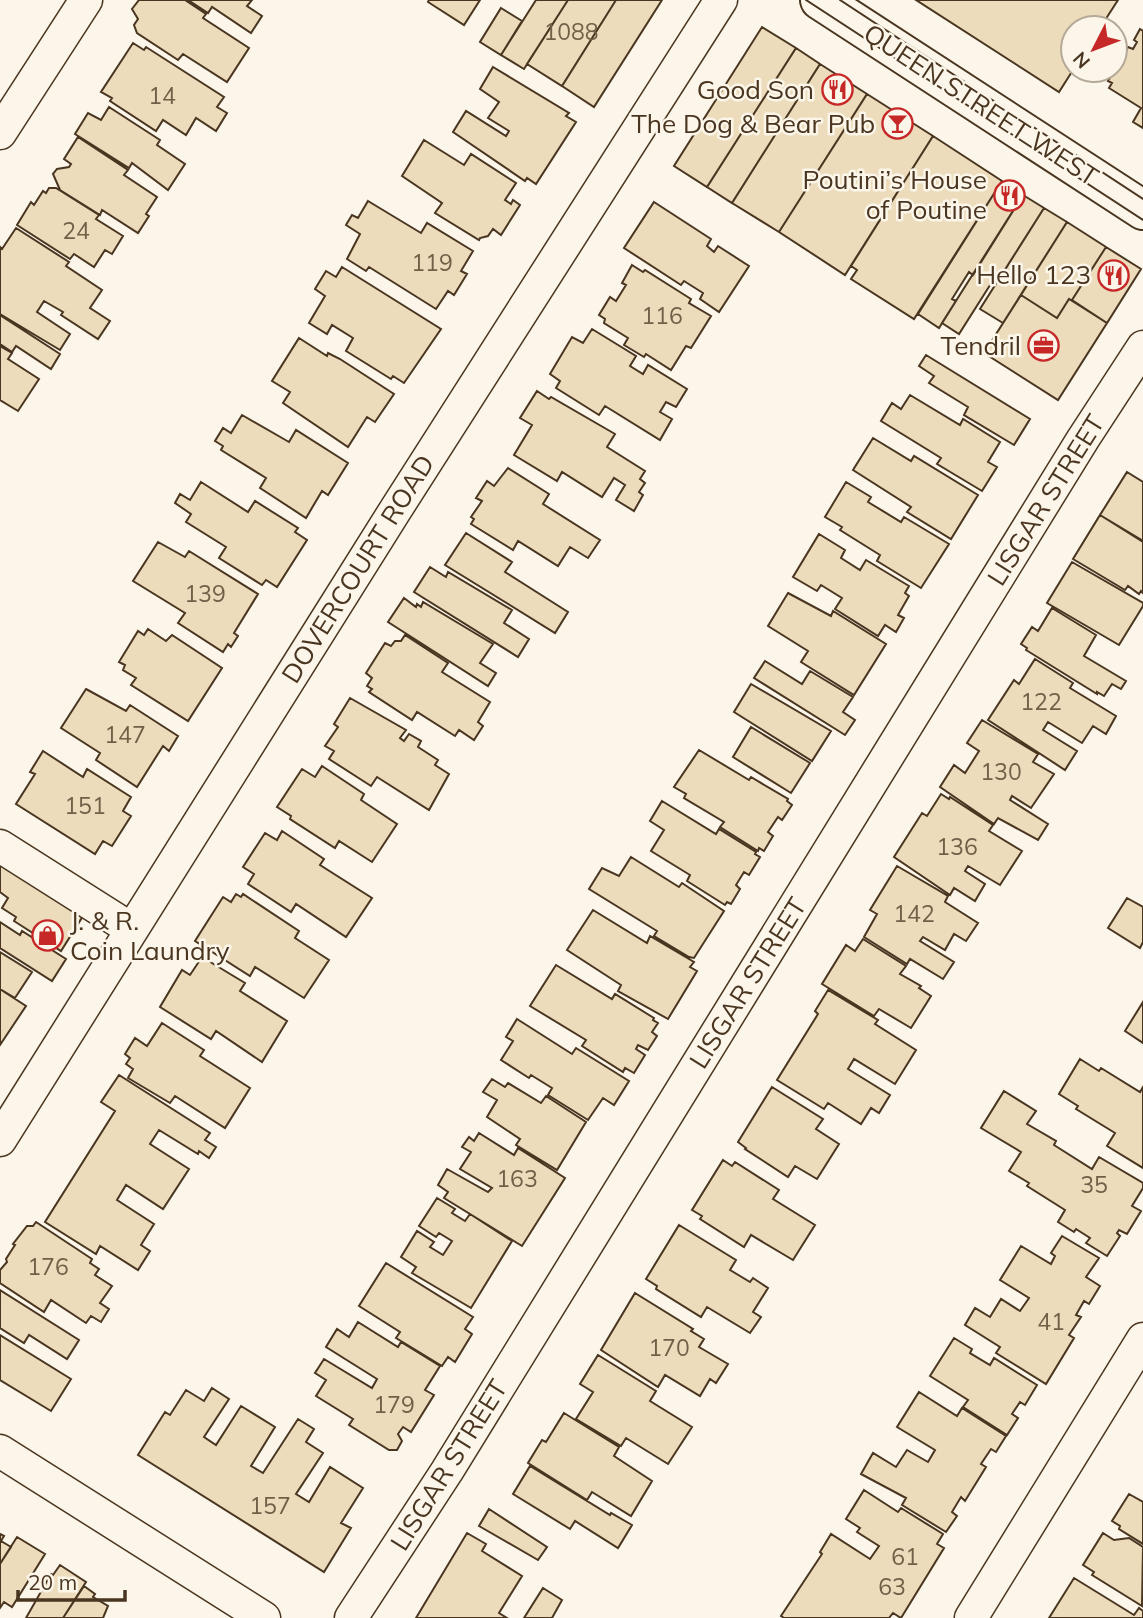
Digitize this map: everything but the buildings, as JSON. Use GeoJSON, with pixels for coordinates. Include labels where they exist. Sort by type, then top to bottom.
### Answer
{"type":"FeatureCollection","features":[{"type":"Feature","properties":{"kind":"main road","name":"QUEEN STREET WEST"},"geometry":{"type":"LineString","coordinates":[[820,0],[1143,210]]}},
{"type":"Feature","properties":{"kind":"street"},"geometry":{"type":"LineString","coordinates":[[0,133],[86,0]]}},
{"type":"Feature","properties":{"kind":"street","name":"DOVERCOURT ROAD"},"geometry":{"type":"LineString","coordinates":[[0,1140],[388,520],[722,0]]}},
{"type":"Feature","properties":{"kind":"street","name":"LISGAR STREET"},"geometry":{"type":"LineString","coordinates":[[351,1618],[447,1471],[1083,439],[1143,347]]}},
{"type":"Feature","properties":{"kind":"street"},"geometry":{"type":"LineString","coordinates":[[0,846],[131,929]]}},
{"type":"Feature","properties":{"kind":"street"},"geometry":{"type":"LineString","coordinates":[[971,1618],[1143,1339]]}},
{"type":"Feature","properties":{"kind":"street"},"geometry":{"type":"LineString","coordinates":[[0,1451],[264,1618]]}},
{"type":"Feature","properties":{"kind":"tram line"},"geometry":{"type":"LineString","coordinates":[[806,0],[1143,220]]}},
{"type":"Feature","properties":{"kind":"tram line"},"geometry":{"type":"LineString","coordinates":[[840,0],[1143,199]]}},
{"type":"Feature","properties":{"kind":"place","name":"Good Son"},"geometry":{"type":"Point","coordinates":[837,90]}},
{"type":"Feature","properties":{"kind":"place","name":"The Dog & Bear Pub"},"geometry":{"type":"Point","coordinates":[898,124]}},
{"type":"Feature","properties":{"kind":"place","name":"Poutini’s House of Poutine"},"geometry":{"type":"Point","coordinates":[1010,195]}},
{"type":"Feature","properties":{"kind":"place","name":"Hello 123"},"geometry":{"type":"Point","coordinates":[1114,275]}},
{"type":"Feature","properties":{"kind":"place","name":"Tendril"},"geometry":{"type":"Point","coordinates":[1044,346]}},
{"type":"Feature","properties":{"kind":"place","name":"J. & R. Coin Laundry"},"geometry":{"type":"Point","coordinates":[47,936]}}]}
